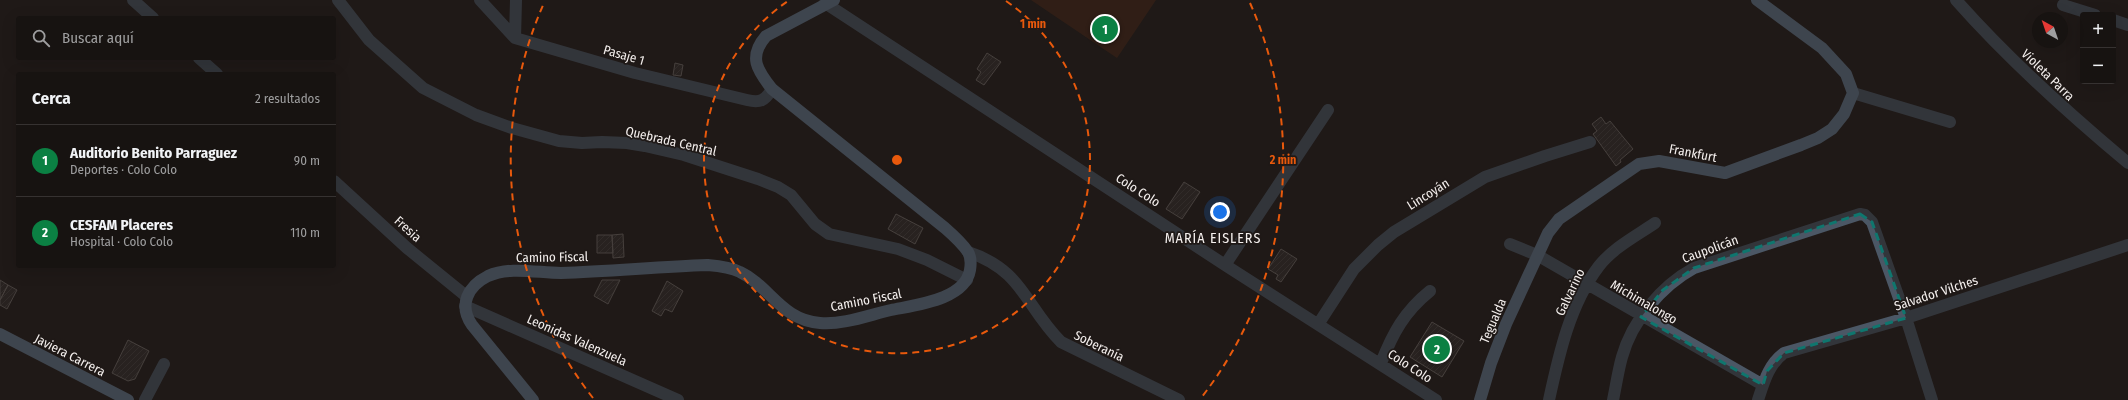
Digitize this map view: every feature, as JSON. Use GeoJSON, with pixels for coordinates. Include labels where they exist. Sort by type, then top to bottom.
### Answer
{"type":"FeatureCollection","features":[{"type":"Feature","properties":{"kind":"street"},"geometry":{"type":"LineString","coordinates":[[133,0],[151,16]]}},
{"type":"Feature","properties":{"kind":"street","name":"Quebrada Central"},"geometry":{"type":"LineString","coordinates":[[338,0],[369,40],[423,88],[476,115],[512,128],[559,140],[582,143],[627,143],[645,146],[684,155],[758,179],[778,187],[791,195],[815,224],[829,234],[898,250],[927,260],[967,280]]}},
{"type":"Feature","properties":{"kind":"street"},"geometry":{"type":"LineString","coordinates":[[480,0],[515,38]]}},
{"type":"Feature","properties":{"kind":"street"},"geometry":{"type":"LineString","coordinates":[[515,38],[516,0]]}},
{"type":"Feature","properties":{"kind":"street"},"geometry":{"type":"LineString","coordinates":[[1757,0],[1822,48],[1846,74],[1853,93],[1950,122]]}},
{"type":"Feature","properties":{"kind":"street","name":"Violeta Parra"},"geometry":{"type":"LineString","coordinates":[[1956,0],[2014,62],[2071,116],[2128,163]]}},
{"type":"Feature","properties":{"kind":"street"},"geometry":{"type":"LineString","coordinates":[[829,2],[766,36],[759,45],[756,56],[756,66],[761,76],[772,89],[925,210],[950,232],[968,252],[970,264],[967,280]]}},
{"type":"Feature","properties":{"kind":"street","name":"Colo Colo"},"geometry":{"type":"LineString","coordinates":[[829,2],[1225,265],[1319,323],[1436,400]]}},
{"type":"Feature","properties":{"kind":"street"},"geometry":{"type":"LineString","coordinates":[[2063,5],[2085,12]]}},
{"type":"Feature","properties":{"kind":"street"},"geometry":{"type":"LineString","coordinates":[[2116,21],[2128,25]]}},
{"type":"Feature","properties":{"kind":"street","name":"Pasaje 1"},"geometry":{"type":"LineString","coordinates":[[515,38],[635,73],[747,100],[758,102],[763,100],[772,89]]}},
{"type":"Feature","properties":{"kind":"street"},"geometry":{"type":"LineString","coordinates":[[201,60],[215,72]]}},
{"type":"Feature","properties":{"kind":"street","name":"Frankfurt"},"geometry":{"type":"LineString","coordinates":[[1537,256],[1548,233],[1559,219],[1639,164],[1660,161],[1725,173],[1743,168],[1818,138],[1832,129],[1844,114],[1853,93]]}},
{"type":"Feature","properties":{"kind":"street"},"geometry":{"type":"LineString","coordinates":[[1225,265],[1328,110]]}},
{"type":"Feature","properties":{"kind":"street","name":"Lincoyán"},"geometry":{"type":"LineString","coordinates":[[1319,323],[1354,269],[1378,245],[1394,232],[1485,177],[1590,142]]}},
{"type":"Feature","properties":{"kind":"street","name":"Fresia"},"geometry":{"type":"LineString","coordinates":[[336,182],[465,301]]}},
{"type":"Feature","properties":{"kind":"street","name":"Caupolicán"},"geometry":{"type":"LineString","coordinates":[[1613,400],[1622,357],[1629,339],[1641,317],[1663,290],[1682,274],[1694,268],[1855,215],[1865,216],[1872,222],[1906,318]]}},
{"type":"Feature","properties":{"kind":"street","name":"Galvarino"},"geometry":{"type":"LineString","coordinates":[[1549,400],[1560,353],[1572,317],[1587,285],[1600,265],[1610,255],[1654,223]]}},
{"type":"Feature","properties":{"kind":"street","name":"Michimalongo"},"geometry":{"type":"LineString","coordinates":[[1510,244],[1537,256],[1641,317],[1764,382]]}},
{"type":"Feature","properties":{"kind":"street","name":"Salvador Vilches"},"geometry":{"type":"LineString","coordinates":[[1758,400],[1772,364],[1784,353],[1906,318],[2128,245]]}},
{"type":"Feature","properties":{"kind":"street","name":"Soberanía"},"geometry":{"type":"LineString","coordinates":[[968,252],[993,263],[1011,276],[1052,333],[1061,342],[1179,400]]}},
{"type":"Feature","properties":{"kind":"street","name":"Tegualda"},"geometry":{"type":"LineString","coordinates":[[1480,400],[1490,363],[1537,256]]}},
{"type":"Feature","properties":{"kind":"street","name":"Camino Fiscal"},"geometry":{"type":"LineString","coordinates":[[465,301],[474,286],[488,276],[506,272],[560,273],[708,265],[739,271],[751,278],[787,312],[795,316],[820,323],[848,320],[936,300],[955,291],[967,280]]}},
{"type":"Feature","properties":{"kind":"street"},"geometry":{"type":"LineString","coordinates":[[1381,363],[1388,343],[1404,315],[1430,291]]}},
{"type":"Feature","properties":{"kind":"street"},"geometry":{"type":"LineString","coordinates":[[465,301],[468,319],[472,325],[533,400]]}},
{"type":"Feature","properties":{"kind":"street","name":"Leonidas Valenzuela"},"geometry":{"type":"LineString","coordinates":[[465,301],[678,400]]}},
{"type":"Feature","properties":{"kind":"street"},"geometry":{"type":"LineString","coordinates":[[1906,318],[1932,400]]}},
{"type":"Feature","properties":{"kind":"street","name":"Javiera Carrera"},"geometry":{"type":"LineString","coordinates":[[0,334],[128,400]]}},
{"type":"Feature","properties":{"kind":"street"},"geometry":{"type":"LineString","coordinates":[[145,400],[164,364]]}},
{"type":"Feature","properties":{"kind":"highlighted area"},"geometry":{"type":"Polygon","coordinates":[[[1860,214],[1872,222],[1906,318],[1784,353],[1767,371],[1763,385],[1641,317],[1663,290],[1694,268],[1860,214]]]}},
{"type":"Feature","properties":{"kind":"shaded area"},"geometry":{"type":"Polygon","coordinates":[[[1031,0],[1156,0],[1117,58],[1031,0]]]}},
{"type":"Feature","properties":{"kind":"building"},"geometry":{"type":"Polygon","coordinates":[[[987,53],[1001,62],[984,85],[976,80],[981,72],[977,69],[987,53]]]}},
{"type":"Feature","properties":{"kind":"building"},"geometry":{"type":"Polygon","coordinates":[[[675,63],[683,65],[681,76],[673,75],[675,63]]]}},
{"type":"Feature","properties":{"kind":"building"},"geometry":{"type":"Polygon","coordinates":[[[1601,117],[1606,124],[1610,121],[1633,149],[1620,160],[1621,162],[1616,166],[1593,134],[1597,131],[1592,124],[1601,117]]]}},
{"type":"Feature","properties":{"kind":"building"},"geometry":{"type":"Polygon","coordinates":[[[1184,182],[1200,192],[1182,219],[1166,209],[1184,182]]]}},
{"type":"Feature","properties":{"kind":"building"},"geometry":{"type":"Polygon","coordinates":[[[896,214],[923,228],[915,244],[888,229],[896,214]]]}},
{"type":"Feature","properties":{"kind":"building"},"geometry":{"type":"Polygon","coordinates":[[[623,234],[624,257],[613,258],[612,235],[623,234]]]}},
{"type":"Feature","properties":{"kind":"building"},"geometry":{"type":"Polygon","coordinates":[[[597,235],[612,235],[613,253],[597,253],[597,235]]]}},
{"type":"Feature","properties":{"kind":"building"},"geometry":{"type":"Polygon","coordinates":[[[1281,249],[1297,259],[1281,282],[1276,279],[1278,275],[1268,269],[1281,249]]]}},
{"type":"Feature","properties":{"kind":"building"},"geometry":{"type":"Polygon","coordinates":[[[0,280],[8,285],[0,300],[0,280]]]}},
{"type":"Feature","properties":{"kind":"building"},"geometry":{"type":"Polygon","coordinates":[[[602,280],[620,280],[608,304],[594,296],[602,280]]]}},
{"type":"Feature","properties":{"kind":"building"},"geometry":{"type":"Polygon","coordinates":[[[667,281],[683,291],[672,312],[665,309],[661,316],[652,311],[667,281]]]}},
{"type":"Feature","properties":{"kind":"building"},"geometry":{"type":"Polygon","coordinates":[[[8,285],[17,290],[7,309],[0,305],[0,300],[8,285]]]}},
{"type":"Feature","properties":{"kind":"building"},"geometry":{"type":"Polygon","coordinates":[[[1432,322],[1464,341],[1442,377],[1410,357],[1432,322]]]}},
{"type":"Feature","properties":{"kind":"building"},"geometry":{"type":"Polygon","coordinates":[[[128,340],[149,351],[135,379],[128,381],[112,373],[128,340]]]}},
{"type":"Feature","properties":{"kind":"place","name":"Auditorio Benito Parraguez"},"geometry":{"type":"Point","coordinates":[1105,29]}},
{"type":"Feature","properties":{"kind":"place","name":"CESFAM Placeres"},"geometry":{"type":"Point","coordinates":[1437,349]}},
{"type":"Feature","properties":{"kind":"district","name":"MARÍA EISLERS"},"geometry":{"type":"Point","coordinates":[1213,238]}}]}
